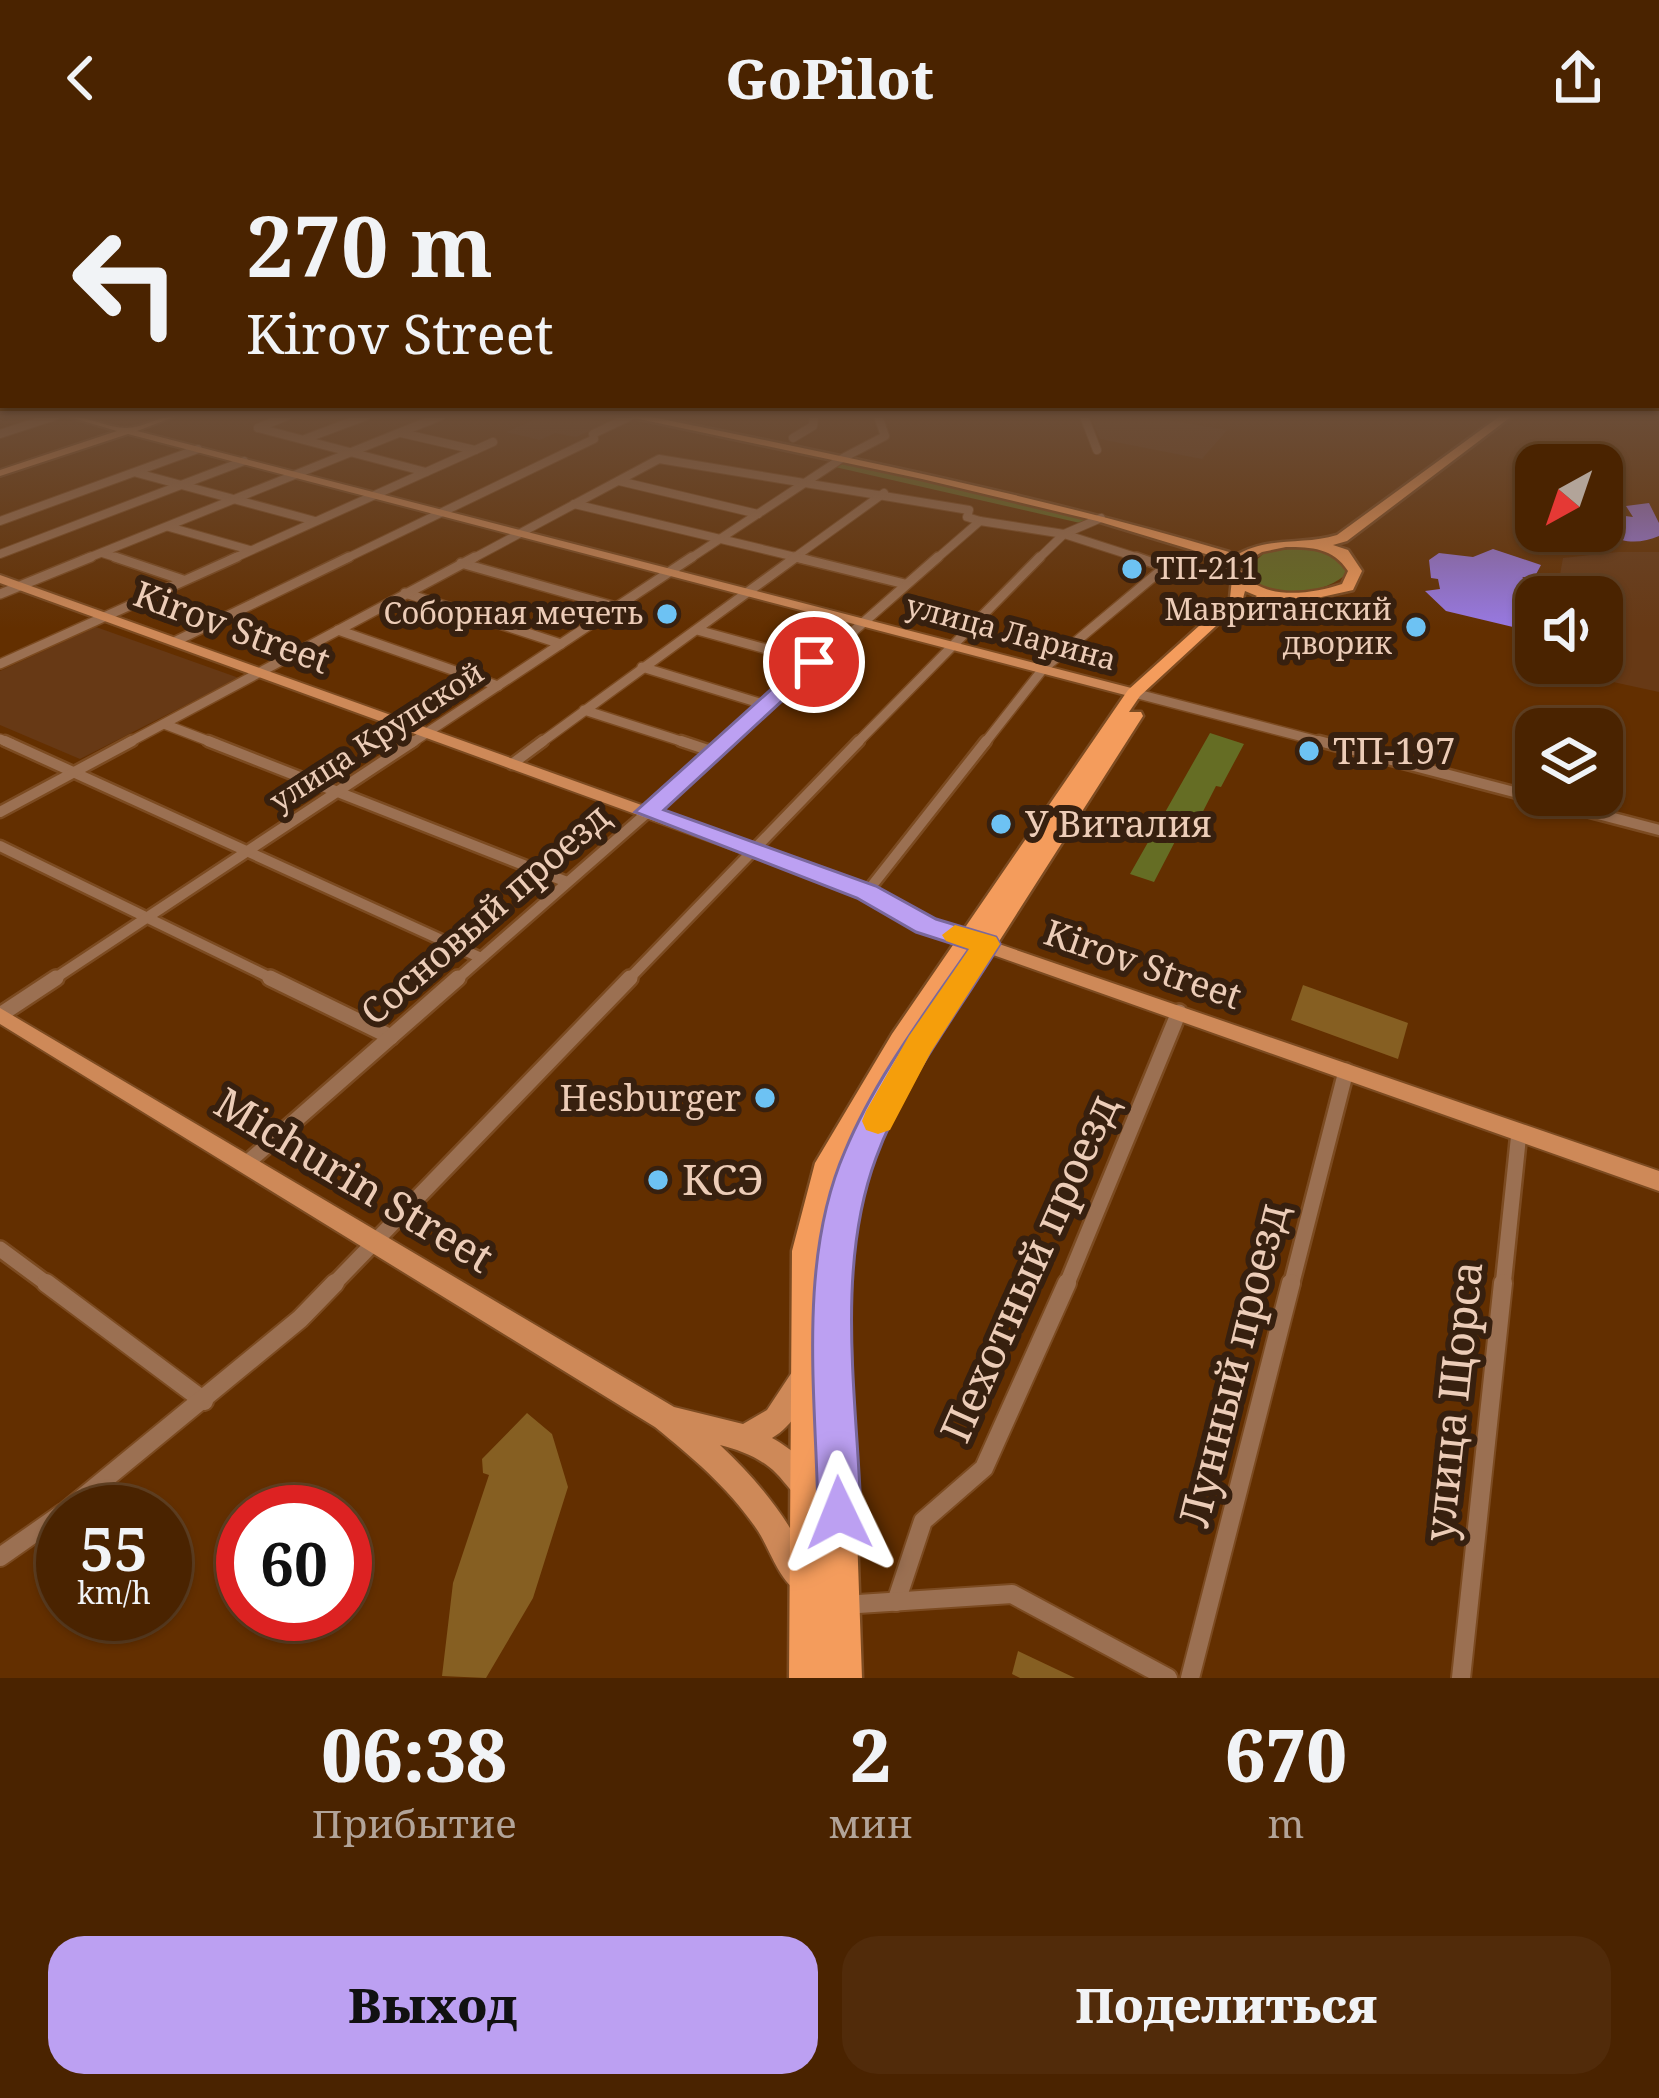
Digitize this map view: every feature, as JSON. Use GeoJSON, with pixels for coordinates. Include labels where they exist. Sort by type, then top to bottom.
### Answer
{"type":"FeatureCollection","features":[{"type":"Feature","properties":{"kind":"main road"},"geometry":{"type":"LineString","coordinates":[[971,487],[1217,552],[1255,590],[1280,595],[1325,594],[1348,586],[1355,572],[1343,546]]}},
{"type":"Feature","properties":{"kind":"main road"},"geometry":{"type":"LineString","coordinates":[[986,487],[1112,514],[1229,548],[1343,546],[1417,487]]}},
{"type":"Feature","properties":{"kind":"main road"},"geometry":{"type":"LineString","coordinates":[[808,1678],[806,1251],[828,1163],[900,1040],[977,941],[1140,695],[1237,599],[1236,572],[1262,547]]}},
{"type":"Feature","properties":{"kind":"main road"},"geometry":{"type":"LineString","coordinates":[[1140,695],[1249,605],[1280,595]]}},
{"type":"Feature","properties":{"kind":"main road"},"geometry":{"type":"LineString","coordinates":[[843,1678],[834,1346],[843,1213],[861,1151],[977,941]]}},
{"type":"Feature","properties":{"kind":"street"},"geometry":{"type":"LineString","coordinates":[[0,521],[93,487]]}},
{"type":"Feature","properties":{"kind":"street"},"geometry":{"type":"LineString","coordinates":[[0,554],[177,487]]}},
{"type":"Feature","properties":{"kind":"street"},"geometry":{"type":"LineString","coordinates":[[189,487],[316,521]]}},
{"type":"Feature","properties":{"kind":"street"},"geometry":{"type":"LineString","coordinates":[[0,595],[266,487]]}},
{"type":"Feature","properties":{"kind":"street","name":"улица Ларина"},"geometry":{"type":"LineString","coordinates":[[341,487],[1659,830]]}},
{"type":"Feature","properties":{"kind":"street"},"geometry":{"type":"LineString","coordinates":[[0,664],[394,487]]}},
{"type":"Feature","properties":{"kind":"street"},"geometry":{"type":"LineString","coordinates":[[176,641],[493,487]]}},
{"type":"Feature","properties":{"kind":"street"},"geometry":{"type":"LineString","coordinates":[[0,812],[606,487]]}},
{"type":"Feature","properties":{"kind":"street"},"geometry":{"type":"LineString","coordinates":[[644,487],[758,514]]}},
{"type":"Feature","properties":{"kind":"street","name":"улица Крупской"},"geometry":{"type":"LineString","coordinates":[[0,1015],[798,487]]}},
{"type":"Feature","properties":{"kind":"street"},"geometry":{"type":"LineString","coordinates":[[831,487],[969,510],[967,517],[980,521],[1064,534],[1166,568],[1042,669],[867,892]]}},
{"type":"Feature","properties":{"kind":"street"},"geometry":{"type":"LineString","coordinates":[[512,764],[885,493]]}},
{"type":"Feature","properties":{"kind":"street"},"geometry":{"type":"LineString","coordinates":[[573,504],[905,584]]}},
{"type":"Feature","properties":{"kind":"street"},"geometry":{"type":"LineString","coordinates":[[99,1485],[300,1319],[749,849],[951,646],[1064,534],[1101,518]]}},
{"type":"Feature","properties":{"kind":"street","name":"Сосновый проезд"},"geometry":{"type":"LineString","coordinates":[[247,1163],[980,521]]}},
{"type":"Feature","properties":{"kind":"street"},"geometry":{"type":"LineString","coordinates":[[169,526],[252,550]]}},
{"type":"Feature","properties":{"kind":"street"},"geometry":{"type":"LineString","coordinates":[[102,554],[184,580]]}},
{"type":"Feature","properties":{"kind":"street"},"geometry":{"type":"LineString","coordinates":[[461,563],[616,608]]}},
{"type":"Feature","properties":{"kind":"street","name":"Kirov Street"},"geometry":{"type":"LineString","coordinates":[[0,579],[867,892],[926,926],[1659,1181]]}},
{"type":"Feature","properties":{"kind":"street"},"geometry":{"type":"LineString","coordinates":[[405,593],[561,644]]}},
{"type":"Feature","properties":{"kind":"street"},"geometry":{"type":"LineString","coordinates":[[338,629],[498,686]]}},
{"type":"Feature","properties":{"kind":"street"},"geometry":{"type":"LineString","coordinates":[[697,631],[814,662]]}},
{"type":"Feature","properties":{"kind":"street"},"geometry":{"type":"LineString","coordinates":[[0,652],[14,657]]}},
{"type":"Feature","properties":{"kind":"street"},"geometry":{"type":"LineString","coordinates":[[642,667],[766,705]]}},
{"type":"Feature","properties":{"kind":"street"},"geometry":{"type":"LineString","coordinates":[[584,710],[714,752]]}},
{"type":"Feature","properties":{"kind":"street"},"geometry":{"type":"LineString","coordinates":[[164,724],[567,883]]}},
{"type":"Feature","properties":{"kind":"street"},"geometry":{"type":"LineString","coordinates":[[0,739],[479,957]]}},
{"type":"Feature","properties":{"kind":"street"},"geometry":{"type":"LineString","coordinates":[[0,846],[391,1036]]}},
{"type":"Feature","properties":{"kind":"street","name":"Пехотный проезд"},"geometry":{"type":"LineString","coordinates":[[896,1602],[922,1521],[984,1468],[1037,1357],[1179,1012]]}},
{"type":"Feature","properties":{"kind":"street","name":"Michurin Street"},"geometry":{"type":"LineString","coordinates":[[0,1015],[665,1417],[734,1474],[759,1502],[806,1589]]}},
{"type":"Feature","properties":{"kind":"street","name":"Лунный проезд"},"geometry":{"type":"LineString","coordinates":[[1190,1678],[1346,1070]]}},
{"type":"Feature","properties":{"kind":"street","name":"улица Щорса"},"geometry":{"type":"LineString","coordinates":[[1461,1678],[1519,1132]]}},
{"type":"Feature","properties":{"kind":"street"},"geometry":{"type":"LineString","coordinates":[[0,1249],[205,1401]]}},
{"type":"Feature","properties":{"kind":"street"},"geometry":{"type":"LineString","coordinates":[[745,1438],[777,1420],[803,1376]]}},
{"type":"Feature","properties":{"kind":"street","name":"Michurin Street"},"geometry":{"type":"LineString","coordinates":[[665,1417],[745,1438],[782,1459],[806,1486],[842,1555]]}},
{"type":"Feature","properties":{"kind":"street"},"geometry":{"type":"LineString","coordinates":[[2,1552],[36,1531]]}},
{"type":"Feature","properties":{"kind":"street"},"geometry":{"type":"LineString","coordinates":[[843,1605],[1012,1594],[1168,1678]]}},
{"type":"Feature","properties":{"kind":"shaded area"},"geometry":{"type":"Polygon","coordinates":[[[1649,503],[1659,523],[1659,536],[1623,540],[1623,516],[1633,517],[1626,506],[1649,503]]]}},
{"type":"Feature","properties":{"kind":"shaded area"},"geometry":{"type":"Polygon","coordinates":[[[1493,549],[1541,565],[1535,576],[1515,576],[1513,627],[1446,611],[1425,591],[1440,589],[1438,579],[1431,578],[1429,560],[1439,553],[1473,557],[1493,549]]]}},
{"type":"Feature","properties":{"kind":"shaded area"},"geometry":{"type":"Polygon","coordinates":[[[1659,552],[1659,692],[1622,684],[1623,576],[1560,576],[1563,558],[1659,552]]]}},
{"type":"Feature","properties":{"kind":"shaded area"},"geometry":{"type":"Polygon","coordinates":[[[96,627],[239,678],[80,759],[0,725],[0,671],[96,627]]]}},
{"type":"Feature","properties":{"kind":"green space"},"geometry":{"type":"Polygon","coordinates":[[[923,487],[959,487],[1088,516],[1090,520],[1080,523],[923,487]]]}},
{"type":"Feature","properties":{"kind":"green space"},"geometry":{"type":"Polygon","coordinates":[[[1300,547],[1335,554],[1347,569],[1344,576],[1322,588],[1295,592],[1268,588],[1247,576],[1248,568],[1264,553],[1300,547]]]}},
{"type":"Feature","properties":{"kind":"green space"},"geometry":{"type":"Polygon","coordinates":[[[1210,733],[1244,744],[1221,787],[1216,786],[1195,827],[1182,828],[1154,882],[1130,874],[1210,733]]]}},
{"type":"Feature","properties":{"kind":"building"},"geometry":{"type":"Polygon","coordinates":[[[1303,985],[1408,1023],[1398,1059],[1291,1020],[1303,985]]]}},
{"type":"Feature","properties":{"kind":"building"},"geometry":{"type":"Polygon","coordinates":[[[527,1413],[552,1434],[568,1487],[533,1598],[486,1678],[442,1676],[453,1583],[489,1475],[483,1473],[482,1459],[527,1413]]]}},
{"type":"Feature","properties":{"kind":"building"},"geometry":{"type":"Polygon","coordinates":[[[1018,1651],[1075,1678],[1020,1678],[1012,1674],[1018,1651]]]}},
{"type":"Feature","properties":{"kind":"slow traffic"},"geometry":{"type":"LineString","coordinates":[[878,1121],[920,1045],[986,944],[955,935]]}},
{"type":"Feature","properties":{"kind":"place","name":"ТП-211"},"geometry":{"type":"Point","coordinates":[1132,569]}},
{"type":"Feature","properties":{"kind":"place","name":"Cоборная мечеть"},"geometry":{"type":"Point","coordinates":[667,614]}},
{"type":"Feature","properties":{"kind":"place","name":"Мавританский дворик"},"geometry":{"type":"Point","coordinates":[1416,627]}},
{"type":"Feature","properties":{"kind":"place","name":"ТП-197"},"geometry":{"type":"Point","coordinates":[1309,751]}},
{"type":"Feature","properties":{"kind":"place","name":"У Виталия"},"geometry":{"type":"Point","coordinates":[1001,824]}},
{"type":"Feature","properties":{"kind":"place","name":"Hesburger"},"geometry":{"type":"Point","coordinates":[765,1098]}},
{"type":"Feature","properties":{"kind":"place","name":"КСЭ"},"geometry":{"type":"Point","coordinates":[658,1180]}},
{"type":"Feature","properties":{"kind":"route"},"geometry":{"type":"LineString","coordinates":[[814,662],[647,812],[867,892],[926,926],[986,944],[920,1045],[861,1151],[851,1181],[839,1236],[834,1304],[839,1513]]}}]}
